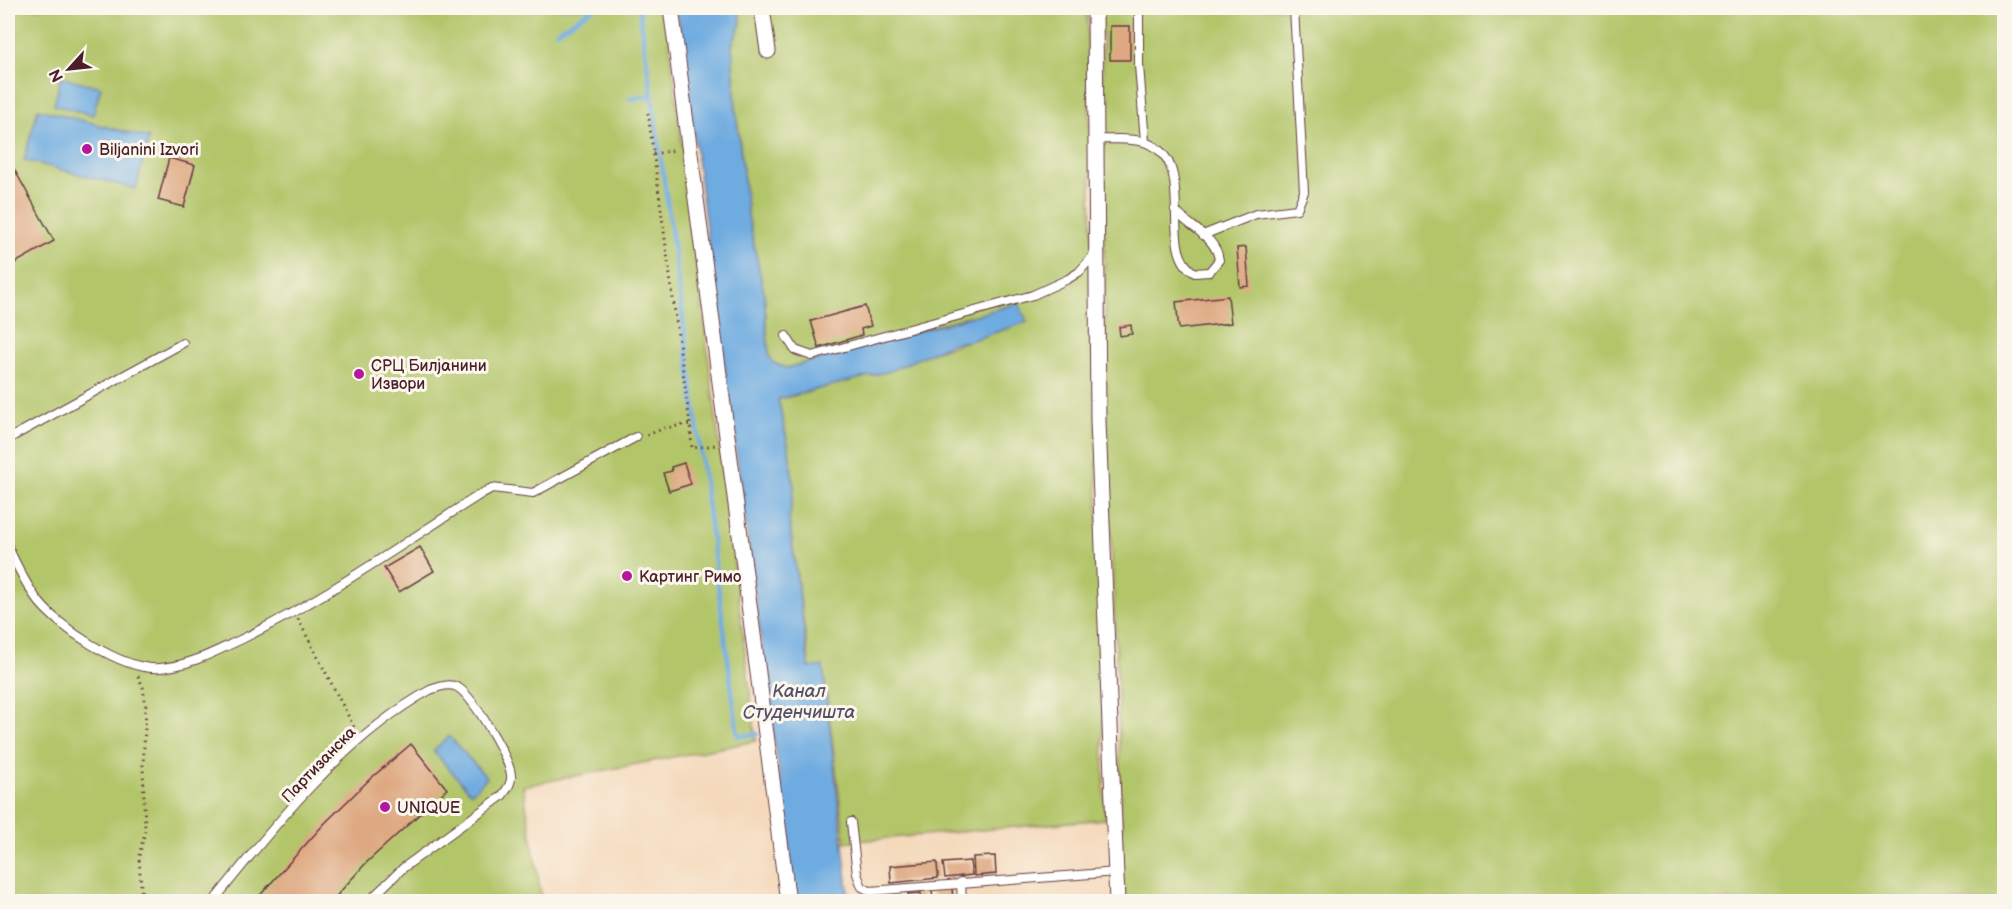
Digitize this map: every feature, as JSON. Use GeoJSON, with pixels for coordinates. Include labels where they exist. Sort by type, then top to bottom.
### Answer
{"type":"FeatureCollection","features":[{"type":"Feature","properties":{"kind":"street"},"geometry":{"type":"LineString","coordinates":[[671,8],[788,902]]}},
{"type":"Feature","properties":{"kind":"street"},"geometry":{"type":"LineString","coordinates":[[762,8],[768,51]]}},
{"type":"Feature","properties":{"kind":"street"},"geometry":{"type":"LineString","coordinates":[[1095,8],[1098,421],[1117,902]]}},
{"type":"Feature","properties":{"kind":"lane"},"geometry":{"type":"LineString","coordinates":[[1139,8],[1138,65],[1145,142]]}},
{"type":"Feature","properties":{"kind":"lane"},"geometry":{"type":"LineString","coordinates":[[1203,235],[1256,214],[1289,212],[1297,209],[1301,203],[1304,192],[1294,8]]}},
{"type":"Feature","properties":{"kind":"lane"},"geometry":{"type":"LineString","coordinates":[[1097,139],[1145,142],[1165,154],[1172,167],[1175,210],[1178,240],[1184,263],[1190,270],[1202,274],[1215,268],[1219,260],[1214,244],[1183,220],[1175,210]]}},
{"type":"Feature","properties":{"kind":"lane"},"geometry":{"type":"LineString","coordinates":[[786,336],[795,350],[812,356],[1033,295],[1079,272],[1098,249]]}},
{"type":"Feature","properties":{"kind":"lane"},"geometry":{"type":"LineString","coordinates":[[8,439],[183,343]]}},
{"type":"Feature","properties":{"kind":"lane"},"geometry":{"type":"LineString","coordinates":[[8,547],[37,599],[60,622],[92,644],[131,664],[158,669],[193,662],[295,612],[492,488],[533,494],[636,437]]}},
{"type":"Feature","properties":{"kind":"lane","name":"Партизанска"},"geometry":{"type":"LineString","coordinates":[[213,902],[313,785],[360,738],[430,690],[448,685],[456,687],[469,696],[504,756],[512,776],[511,783],[502,796],[403,868],[368,902]]}},
{"type":"Feature","properties":{"kind":"lane"},"geometry":{"type":"LineString","coordinates":[[851,822],[857,874],[866,890],[875,892],[961,882],[1117,873]]}},
{"type":"Feature","properties":{"kind":"lane"},"geometry":{"type":"LineString","coordinates":[[961,882],[962,902]]}},
{"type":"Feature","properties":{"kind":"path"},"geometry":{"type":"LineString","coordinates":[[648,113],[693,448],[706,446]]}},
{"type":"Feature","properties":{"kind":"path"},"geometry":{"type":"LineString","coordinates":[[653,154],[667,152]]}},
{"type":"Feature","properties":{"kind":"path"},"geometry":{"type":"LineString","coordinates":[[636,437],[665,428],[690,424]]}},
{"type":"Feature","properties":{"kind":"path"},"geometry":{"type":"LineString","coordinates":[[295,612],[360,738]]}},
{"type":"Feature","properties":{"kind":"path"},"geometry":{"type":"LineString","coordinates":[[131,664],[143,687],[146,708],[143,766],[145,831],[139,856],[142,902]]}},
{"type":"Feature","properties":{"kind":"green space","name":"СРЦ Билјанини Извори"},"geometry":{"type":"Polygon","coordinates":[[[8,8],[665,8],[756,741],[523,786],[542,901],[19,902],[8,896],[8,8]]]}},
{"type":"Feature","properties":{"kind":"green space"},"geometry":{"type":"Polygon","coordinates":[[[739,8],[1087,8],[1105,819],[845,842],[823,667],[810,669],[789,520],[794,488],[788,444],[778,399],[806,393],[1027,322],[968,316],[786,368],[773,363],[769,355],[764,293],[748,216],[736,111],[732,45],[741,23],[739,8]]]}},
{"type":"Feature","properties":{"kind":"green space"},"geometry":{"type":"Polygon","coordinates":[[[1102,8],[2004,8],[2004,901],[1124,901],[1106,427],[1102,8]]]}},
{"type":"Feature","properties":{"kind":"water","name":"Канал Студенчишта"},"geometry":{"type":"Polygon","coordinates":[[[677,8],[739,8],[741,23],[732,45],[736,111],[748,216],[764,293],[769,355],[773,363],[786,368],[1019,303],[1027,322],[970,341],[953,343],[890,371],[778,399],[788,444],[794,488],[789,520],[809,668],[823,666],[849,898],[856,898],[856,901],[796,901],[677,8]]]}},
{"type":"Feature","properties":{"kind":"water"},"geometry":{"type":"Polygon","coordinates":[[[61,77],[101,87],[93,115],[54,105],[61,77]]]}},
{"type":"Feature","properties":{"kind":"water","name":"Biljanini Izvori"},"geometry":{"type":"Polygon","coordinates":[[[38,109],[149,138],[136,189],[24,160],[38,109]]]}},
{"type":"Feature","properties":{"kind":"water"},"geometry":{"type":"Polygon","coordinates":[[[449,736],[487,778],[471,793],[433,751],[449,736]]]}},
{"type":"Feature","properties":{"kind":"building"},"geometry":{"type":"Polygon","coordinates":[[[1110,26],[1130,26],[1130,60],[1110,60],[1110,26]]]}},
{"type":"Feature","properties":{"kind":"building"},"geometry":{"type":"Polygon","coordinates":[[[8,158],[54,241],[8,267],[8,158]]]}},
{"type":"Feature","properties":{"kind":"building"},"geometry":{"type":"Polygon","coordinates":[[[169,158],[195,165],[184,207],[158,200],[169,158]]]}},
{"type":"Feature","properties":{"kind":"building"},"geometry":{"type":"Polygon","coordinates":[[[1246,247],[1249,286],[1240,287],[1237,248],[1246,247]]]}},
{"type":"Feature","properties":{"kind":"building"},"geometry":{"type":"Polygon","coordinates":[[[1228,296],[1231,323],[1179,329],[1176,302],[1228,296]]]}},
{"type":"Feature","properties":{"kind":"building"},"geometry":{"type":"Polygon","coordinates":[[[865,306],[871,326],[861,329],[862,335],[819,348],[811,321],[865,306]]]}},
{"type":"Feature","properties":{"kind":"building"},"geometry":{"type":"Polygon","coordinates":[[[1131,325],[1132,334],[1120,336],[1119,327],[1131,325]]]}},
{"type":"Feature","properties":{"kind":"building"},"geometry":{"type":"Polygon","coordinates":[[[684,463],[691,484],[669,491],[663,473],[672,471],[671,467],[684,463]]]}},
{"type":"Feature","properties":{"kind":"building"},"geometry":{"type":"Polygon","coordinates":[[[420,547],[434,571],[399,592],[384,568],[420,547]]]}},
{"type":"Feature","properties":{"kind":"building","name":"UNIQUE"},"geometry":{"type":"Polygon","coordinates":[[[411,744],[447,789],[366,863],[331,902],[254,902],[324,824],[370,779],[411,744]]]}},
{"type":"Feature","properties":{"kind":"building"},"geometry":{"type":"Polygon","coordinates":[[[995,856],[996,874],[974,876],[973,857],[995,856]]]}},
{"type":"Feature","properties":{"kind":"building"},"geometry":{"type":"Polygon","coordinates":[[[970,861],[972,875],[945,878],[943,863],[970,861]]]}},
{"type":"Feature","properties":{"kind":"building"},"geometry":{"type":"Polygon","coordinates":[[[937,862],[938,878],[891,883],[890,866],[937,862]]]}},
{"type":"Feature","properties":{"kind":"building"},"geometry":{"type":"Polygon","coordinates":[[[952,887],[953,902],[933,902],[932,889],[952,887]]]}},
{"type":"Feature","properties":{"kind":"building"},"geometry":{"type":"Polygon","coordinates":[[[921,893],[922,902],[909,902],[908,894],[921,893]]]}},
{"type":"Feature","properties":{"kind":"waterway"},"geometry":{"type":"LineString","coordinates":[[556,32],[594,8]]}},
{"type":"Feature","properties":{"kind":"waterway"},"geometry":{"type":"LineString","coordinates":[[639,8],[670,221],[738,736],[757,734]]}},
{"type":"Feature","properties":{"kind":"waterway"},"geometry":{"type":"LineString","coordinates":[[630,99],[652,95]]}},
{"type":"Feature","properties":{"kind":"place","name":"Biljanini Izvori"},"geometry":{"type":"Point","coordinates":[87,149]}},
{"type":"Feature","properties":{"kind":"place","name":"СРЦ Билјанини Извори"},"geometry":{"type":"Point","coordinates":[359,374]}},
{"type":"Feature","properties":{"kind":"place","name":"Картинг Римо"},"geometry":{"type":"Point","coordinates":[627,576]}},
{"type":"Feature","properties":{"kind":"place","name":"UNIQUE"},"geometry":{"type":"Point","coordinates":[385,807]}}]}
